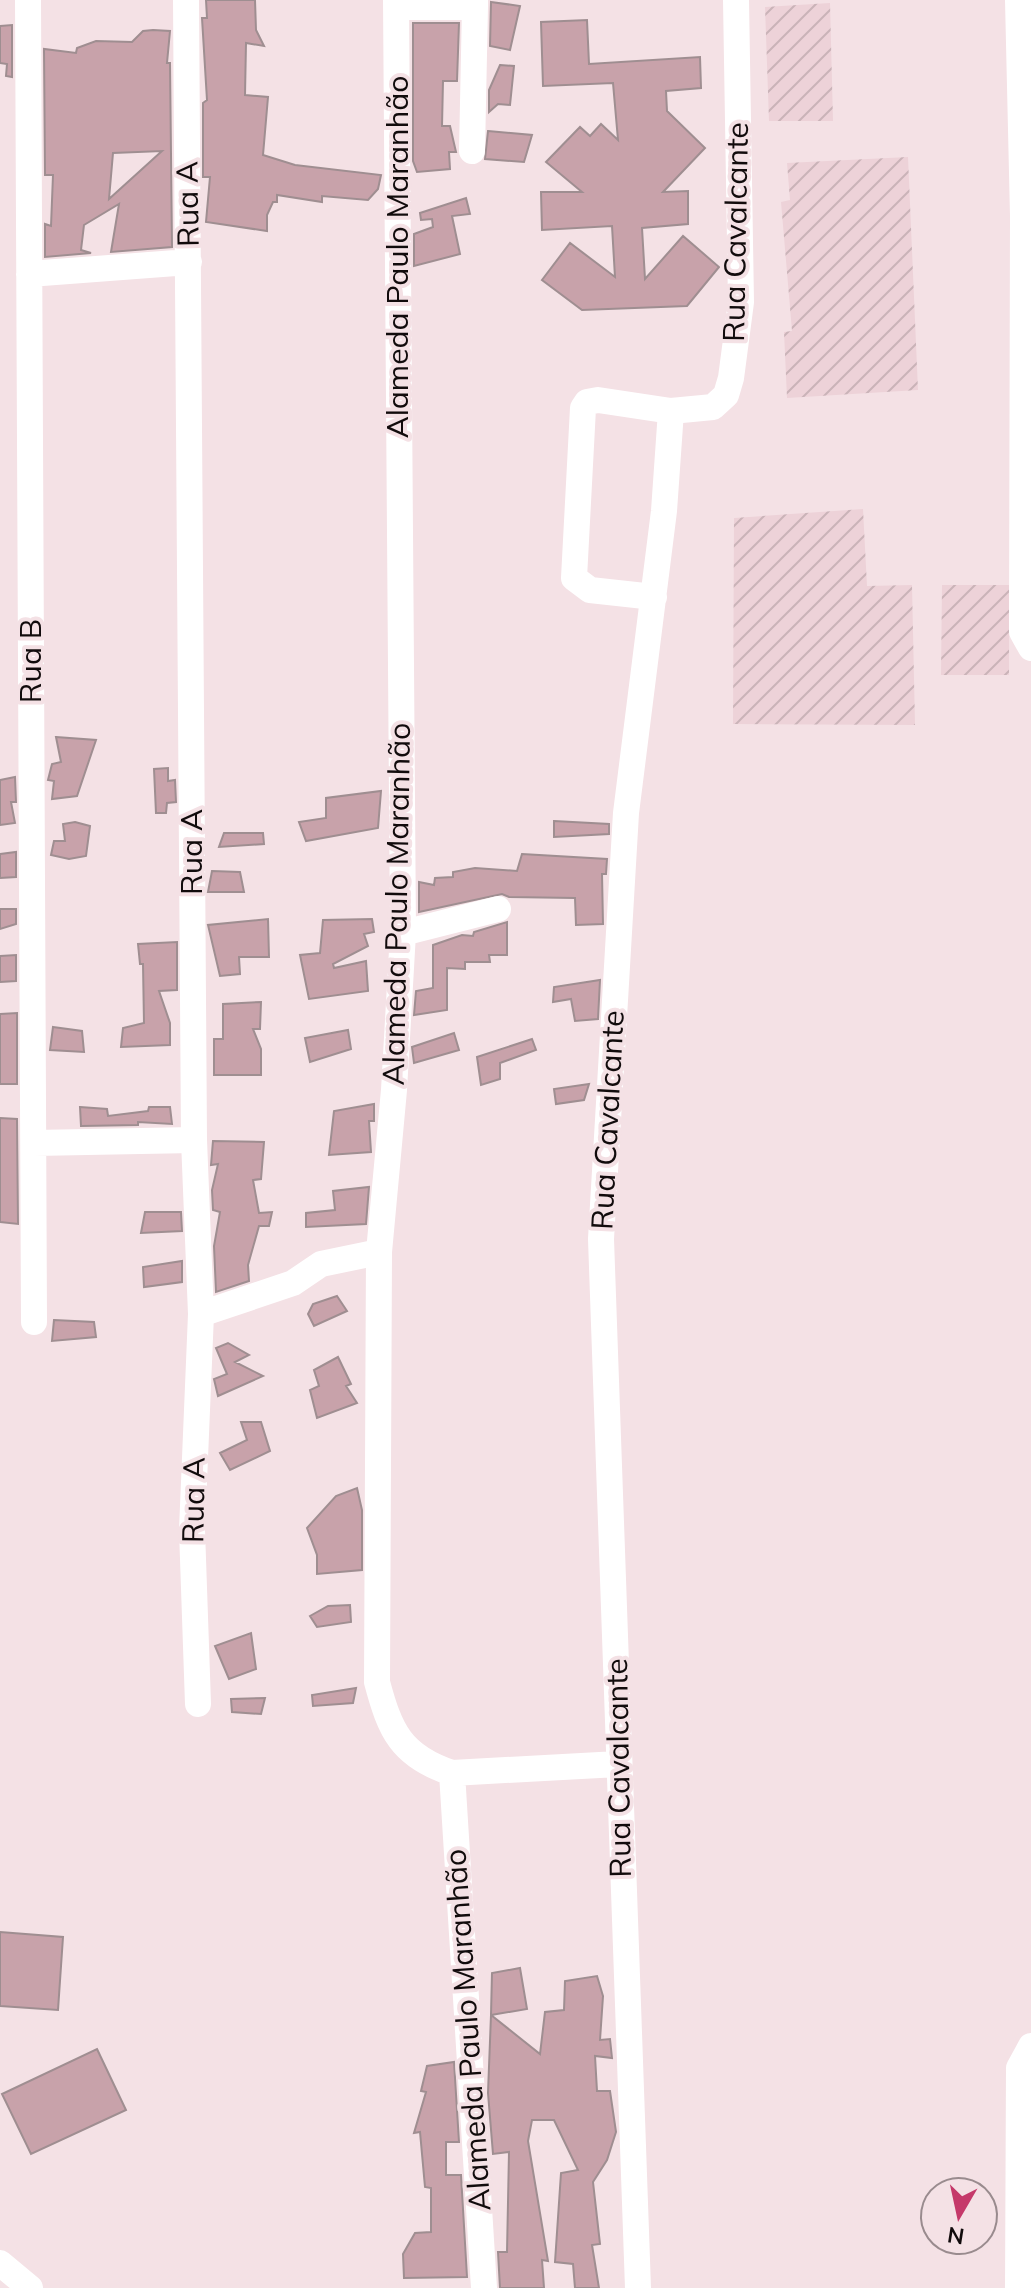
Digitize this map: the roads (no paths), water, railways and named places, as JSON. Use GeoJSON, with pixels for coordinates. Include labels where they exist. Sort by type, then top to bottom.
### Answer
{"type":"FeatureCollection","features":[{"type":"Feature","properties":{"kind":"street","name":"Rua B"},"geometry":{"type":"LineString","coordinates":[[28,0],[34,1322]]}},
{"type":"Feature","properties":{"kind":"street","name":"Rua A"},"geometry":{"type":"LineString","coordinates":[[186,0],[194,1140],[201,1314],[192,1530],[198,1704]]}},
{"type":"Feature","properties":{"kind":"street","name":"Rua Cavalcante"},"geometry":{"type":"LineString","coordinates":[[638,2288],[601,1239],[626,813],[654,597],[671,411],[713,407],[726,395],[741,302],[736,0]]}},
{"type":"Feature","properties":{"kind":"street"},"geometry":{"type":"LineString","coordinates":[[1018,0],[1027,216],[1022,632],[1031,648]]}},
{"type":"Feature","properties":{"kind":"street"},"geometry":{"type":"LineString","coordinates":[[396,4],[475,3],[472,151]]}},
{"type":"Feature","properties":{"kind":"street","name":"Alameda Paulo Maranhão"},"geometry":{"type":"LineString","coordinates":[[396,4],[403,933],[394,1090],[379,1252],[377,1682],[397,1737],[426,1764],[452,1773],[618,1764]]}},
{"type":"Feature","properties":{"kind":"street"},"geometry":{"type":"LineString","coordinates":[[29,274],[189,262]]}},
{"type":"Feature","properties":{"kind":"street"},"geometry":{"type":"LineString","coordinates":[[654,597],[590,590],[574,578],[583,408],[587,402],[598,400],[671,411]]}},
{"type":"Feature","properties":{"kind":"street"},"geometry":{"type":"LineString","coordinates":[[403,933],[498,909]]}},
{"type":"Feature","properties":{"kind":"street"},"geometry":{"type":"LineString","coordinates":[[34,1143],[194,1140]]}},
{"type":"Feature","properties":{"kind":"street"},"geometry":{"type":"LineString","coordinates":[[201,1314],[293,1283],[321,1264],[379,1252]]}},
{"type":"Feature","properties":{"kind":"street","name":"Alameda Paulo Maranhão"},"geometry":{"type":"LineString","coordinates":[[452,1773],[484,2288]]}},
{"type":"Feature","properties":{"kind":"street"},"geometry":{"type":"LineString","coordinates":[[1018,2288],[1019,2075],[1022,2059],[1031,2046]]}},
{"type":"Feature","properties":{"kind":"street"},"geometry":{"type":"LineString","coordinates":[[0,2263],[30,2288]]}}]}
